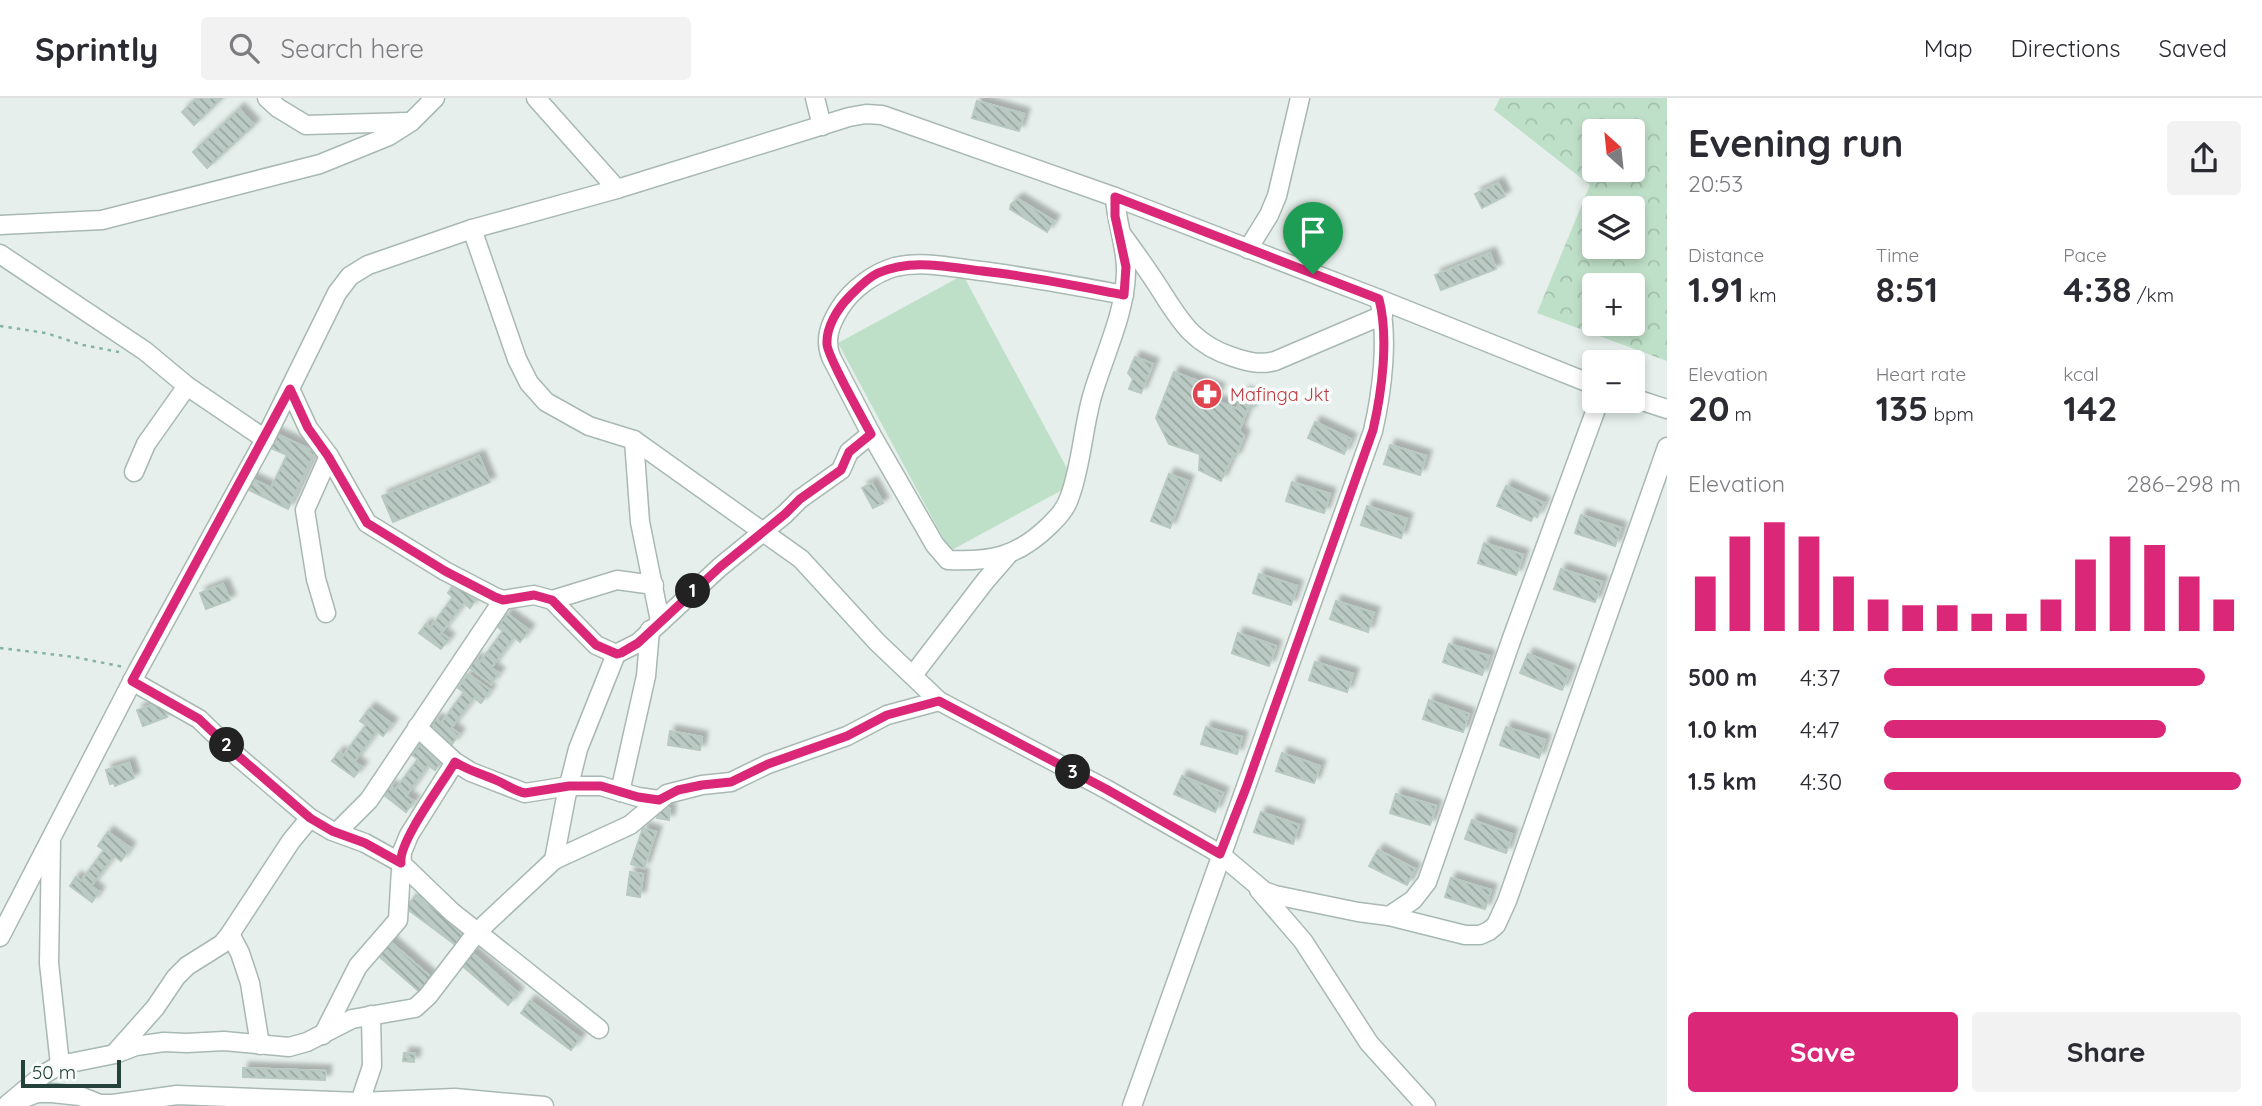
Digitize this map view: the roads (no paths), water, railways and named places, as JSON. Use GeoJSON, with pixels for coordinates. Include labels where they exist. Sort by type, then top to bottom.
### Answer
{"type":"FeatureCollection","features":[{"type":"Feature","properties":{"kind":"street"},"geometry":{"type":"LineString","coordinates":[[267,98],[306,125],[411,122]]}},
{"type":"Feature","properties":{"kind":"street"},"geometry":{"type":"LineString","coordinates":[[0,225],[102,220],[320,164],[389,136],[411,122],[435,98]]}},
{"type":"Feature","properties":{"kind":"street"},"geometry":{"type":"LineString","coordinates":[[536,98],[617,189]]}},
{"type":"Feature","properties":{"kind":"street"},"geometry":{"type":"LineString","coordinates":[[816,98],[822,127]]}},
{"type":"Feature","properties":{"kind":"street"},"geometry":{"type":"LineString","coordinates":[[1248,249],[1277,197],[1300,98]]}},
{"type":"Feature","properties":{"kind":"street"},"geometry":{"type":"LineString","coordinates":[[0,937],[135,675],[265,439],[337,293],[350,276],[368,265],[472,229],[617,189],[866,114],[882,115],[1115,197],[1248,249],[1381,307],[1582,381]]}},
{"type":"Feature","properties":{"kind":"street"},"geometry":{"type":"LineString","coordinates":[[1115,197],[1115,216],[1126,267],[1124,295],[1092,397],[1070,496],[1063,512],[1032,543],[1007,556],[975,561],[948,560],[935,545],[871,434],[826,345],[831,324],[842,304],[875,274],[897,267],[918,265],[948,265],[1009,273],[1124,295]]}},
{"type":"Feature","properties":{"kind":"street"},"geometry":{"type":"LineString","coordinates":[[472,229],[517,359],[528,383],[538,395],[589,426],[634,440],[801,559],[877,642],[939,701],[1106,789],[1220,854],[1252,882],[1303,941],[1369,1042],[1426,1106]]}},
{"type":"Feature","properties":{"kind":"street"},"geometry":{"type":"LineString","coordinates":[[1119,230],[1156,282],[1174,313],[1193,335],[1214,352],[1262,364],[1294,354],[1381,307]]}},
{"type":"Feature","properties":{"kind":"street"},"geometry":{"type":"LineString","coordinates":[[0,254],[145,351],[187,386],[265,439]]}},
{"type":"Feature","properties":{"kind":"street"},"geometry":{"type":"LineString","coordinates":[[1132,1106],[1373,430],[1381,393],[1381,307]]}},
{"type":"Feature","properties":{"kind":"street"},"geometry":{"type":"LineString","coordinates":[[134,472],[146,444],[187,386]]}},
{"type":"Feature","properties":{"kind":"street"},"geometry":{"type":"LineString","coordinates":[[290,389],[308,428],[328,456],[367,523],[445,571],[503,600],[534,595],[552,600],[596,645],[617,654]]}},
{"type":"Feature","properties":{"kind":"street"},"geometry":{"type":"LineString","coordinates":[[1645,402],[1667,409]]}},
{"type":"Feature","properties":{"kind":"street"},"geometry":{"type":"LineString","coordinates":[[1389,916],[1413,900],[1427,882],[1512,638],[1596,413]]}},
{"type":"Feature","properties":{"kind":"street"},"geometry":{"type":"LineString","coordinates":[[554,860],[578,749],[617,654],[638,643],[762,530],[841,470],[849,452],[871,434]]}},
{"type":"Feature","properties":{"kind":"street"},"geometry":{"type":"LineString","coordinates":[[620,792],[655,625],[654,585],[640,522],[634,440]]}},
{"type":"Feature","properties":{"kind":"street"},"geometry":{"type":"LineString","coordinates":[[1252,882],[1275,895],[1389,916],[1465,935],[1480,935],[1496,925],[1507,901],[1667,447]]}},
{"type":"Feature","properties":{"kind":"street"},"geometry":{"type":"LineString","coordinates":[[326,613],[316,579],[305,510],[328,456]]}},
{"type":"Feature","properties":{"kind":"street"},"geometry":{"type":"LineString","coordinates":[[913,675],[1007,556]]}},
{"type":"Feature","properties":{"kind":"street"},"geometry":{"type":"LineString","coordinates":[[552,600],[617,580],[654,585]]}},
{"type":"Feature","properties":{"kind":"street"},"geometry":{"type":"LineString","coordinates":[[337,832],[369,800],[503,600]]}},
{"type":"Feature","properties":{"kind":"street"},"geometry":{"type":"LineString","coordinates":[[135,675],[199,719],[310,818],[401,863],[452,912],[599,1029]]}},
{"type":"Feature","properties":{"kind":"street"},"geometry":{"type":"LineString","coordinates":[[4,1104],[60,1065],[115,1054],[136,1046],[164,1042],[224,1041],[289,1047],[323,1035],[352,1019],[408,1009],[421,1003],[477,932],[554,860],[630,825],[667,794],[690,787],[731,782],[768,764],[847,736],[887,715],[939,701]]}},
{"type":"Feature","properties":{"kind":"street"},"geometry":{"type":"LineString","coordinates":[[417,727],[455,762],[471,772],[496,780],[519,792],[569,786],[601,786],[659,800]]}},
{"type":"Feature","properties":{"kind":"street"},"geometry":{"type":"LineString","coordinates":[[323,1035],[358,966],[398,920],[400,856],[455,762]]}},
{"type":"Feature","properties":{"kind":"street"},"geometry":{"type":"LineString","coordinates":[[115,1054],[155,1008],[176,976],[222,944],[291,841],[310,818]]}},
{"type":"Feature","properties":{"kind":"street"},"geometry":{"type":"LineString","coordinates":[[51,836],[49,963],[60,1065]]}},
{"type":"Feature","properties":{"kind":"street"},"geometry":{"type":"LineString","coordinates":[[230,934],[250,983],[260,1045]]}},
{"type":"Feature","properties":{"kind":"street"},"geometry":{"type":"LineString","coordinates":[[360,1102],[372,1066],[371,1015]]}},
{"type":"Feature","properties":{"kind":"street"},"geometry":{"type":"LineString","coordinates":[[4,1104],[37,1093],[52,1093],[80,1096],[100,1104],[177,1095],[360,1102],[455,1098],[544,1106]]}},
{"type":"Feature","properties":{"kind":"place","name":"Mafinga Jkt"},"geometry":{"type":"Point","coordinates":[1207,394]}}]}
